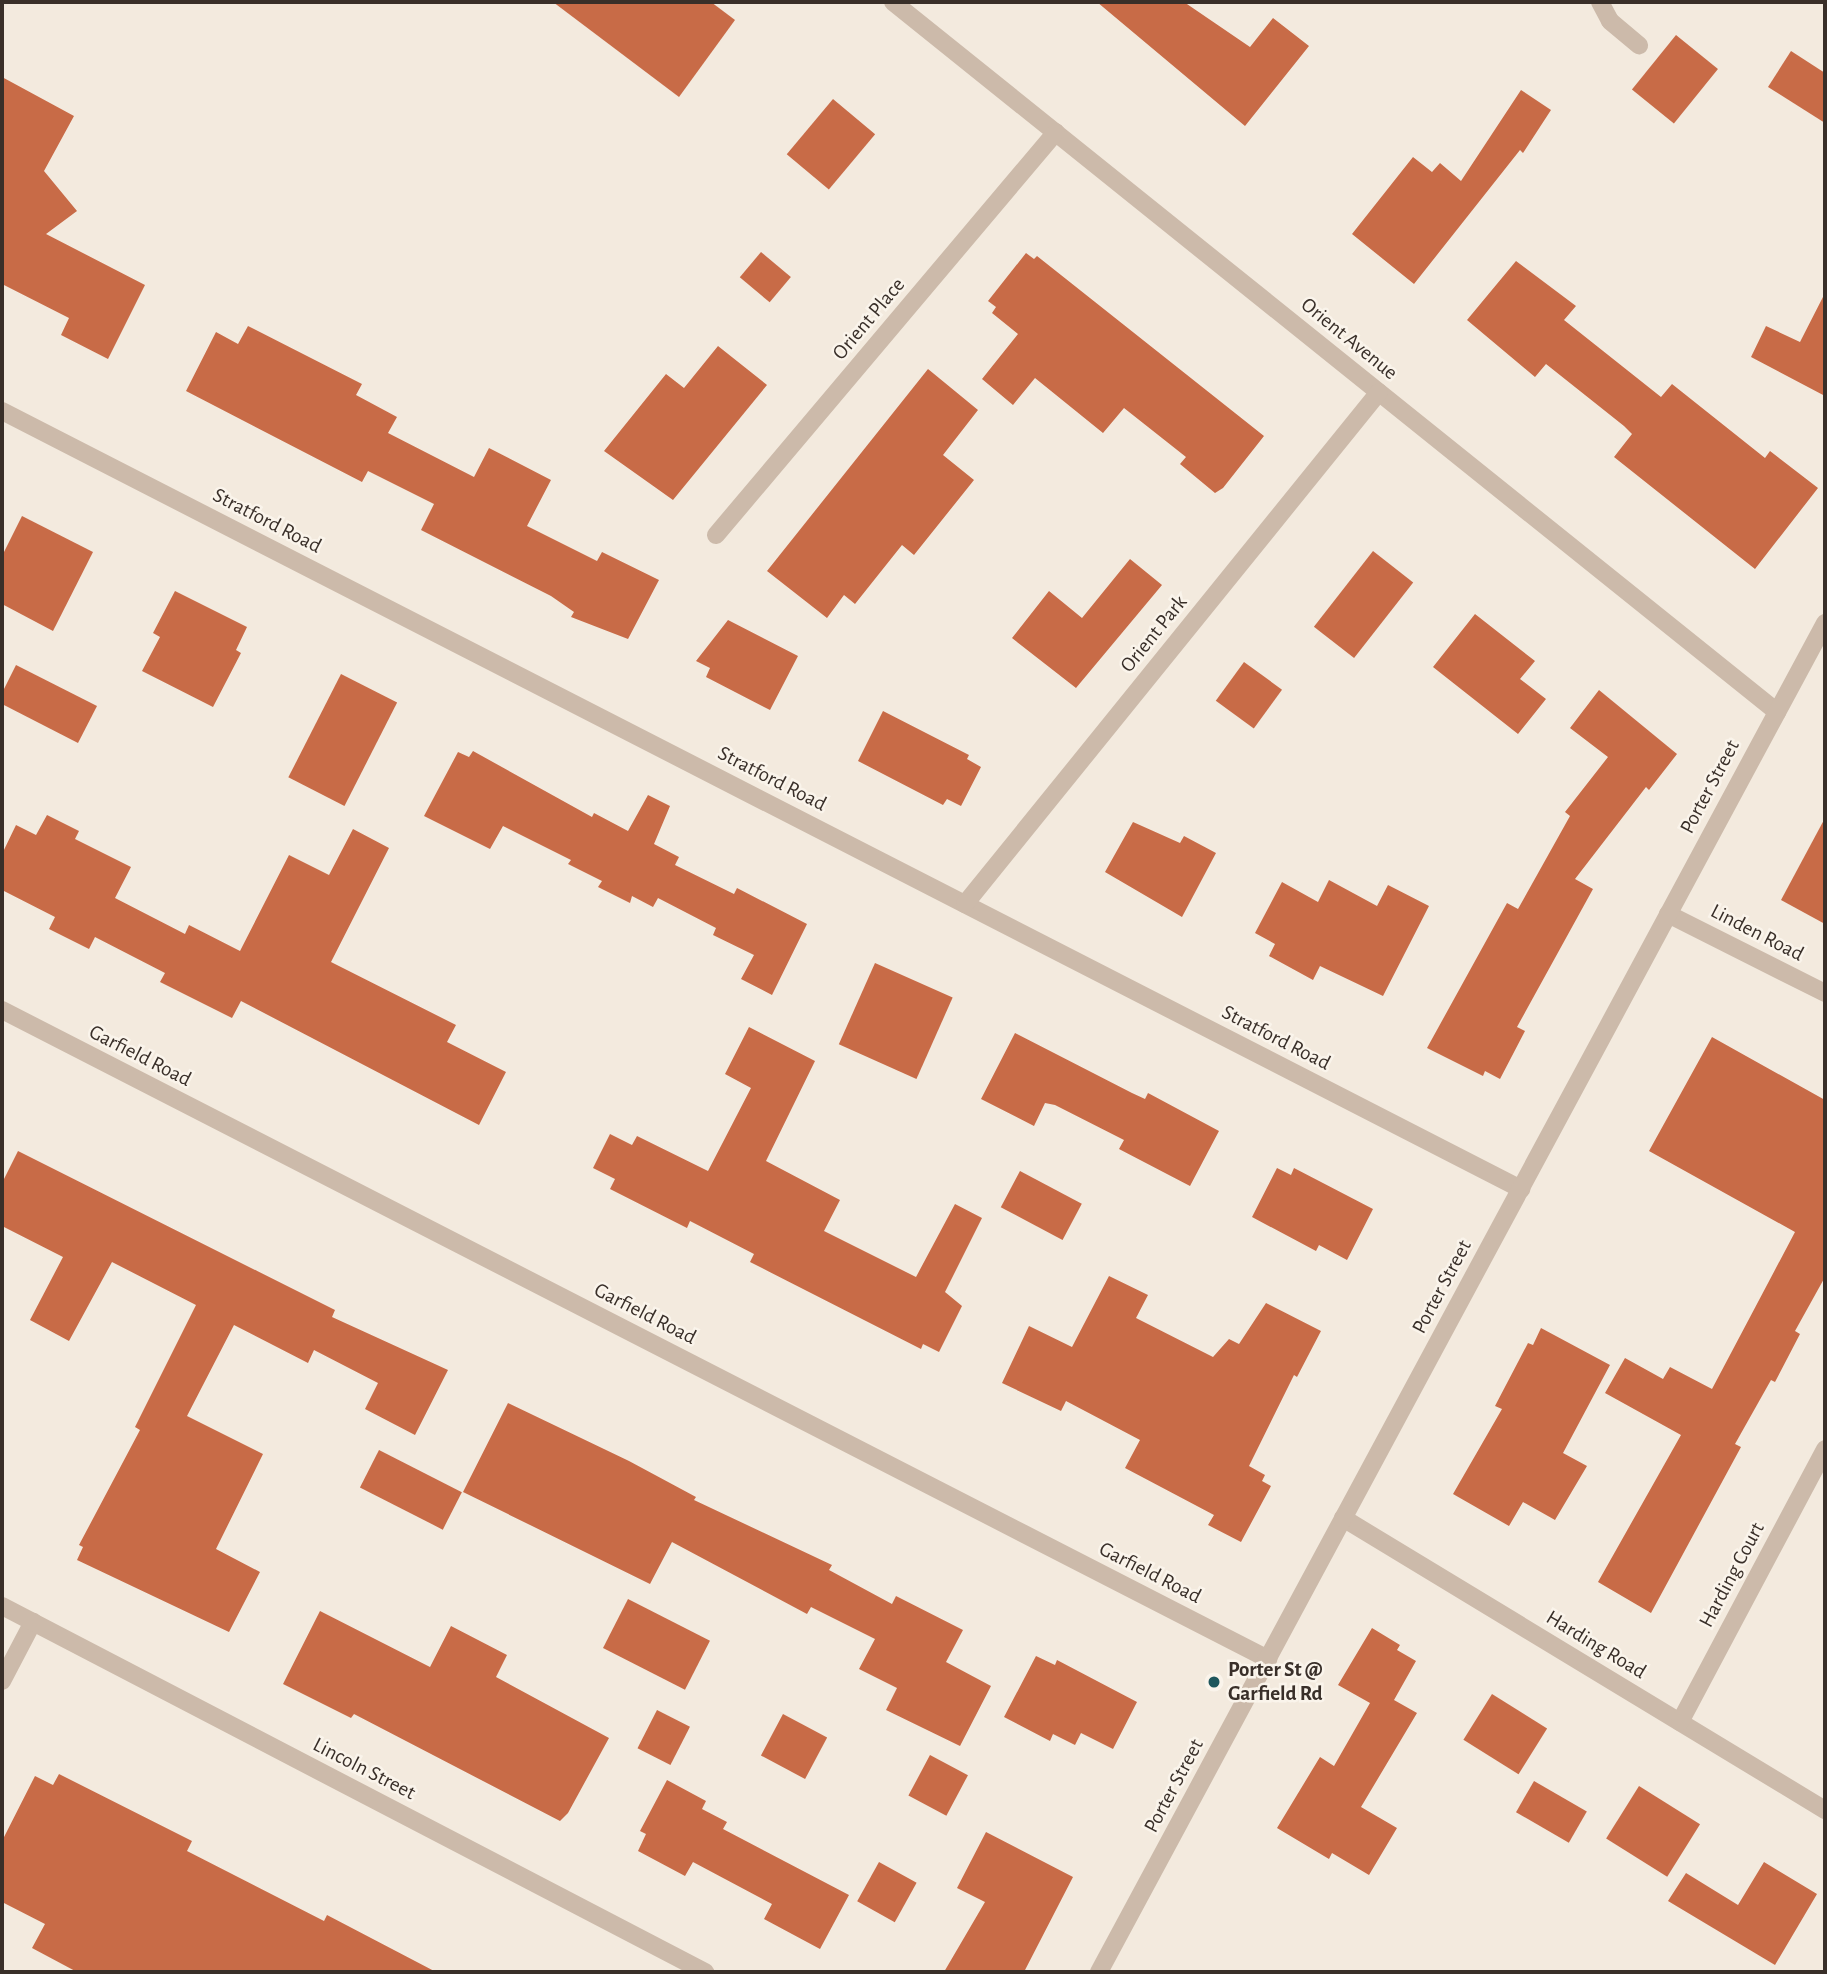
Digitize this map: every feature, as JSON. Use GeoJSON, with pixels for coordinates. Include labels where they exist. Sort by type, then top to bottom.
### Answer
{"type":"FeatureCollection","features":[{"type":"Feature","properties":{"kind":"street","name":"Orient Avenue"},"geometry":{"type":"LineString","coordinates":[[893,2],[1777,712]]}},
{"type":"Feature","properties":{"kind":"street"},"geometry":{"type":"LineString","coordinates":[[1600,2],[1610,21],[1639,45]]}},
{"type":"Feature","properties":{"kind":"street","name":"Orient Place"},"geometry":{"type":"LineString","coordinates":[[716,535],[1056,132]]}},
{"type":"Feature","properties":{"kind":"street","name":"Orient Park"},"geometry":{"type":"LineString","coordinates":[[965,904],[1379,392]]}},
{"type":"Feature","properties":{"kind":"street","name":"Stratford Road"},"geometry":{"type":"LineString","coordinates":[[2,411],[1521,1189]]}},
{"type":"Feature","properties":{"kind":"street","name":"Porter Street"},"geometry":{"type":"LineString","coordinates":[[1100,1972],[1825,623]]}},
{"type":"Feature","properties":{"kind":"street","name":"Linden Road"},"geometry":{"type":"LineString","coordinates":[[1668,914],[1825,993]]}},
{"type":"Feature","properties":{"kind":"street","name":"Garfield Road"},"geometry":{"type":"LineString","coordinates":[[2,1010],[1268,1659]]}},
{"type":"Feature","properties":{"kind":"street","name":"Harding Court"},"geometry":{"type":"LineString","coordinates":[[1680,1722],[1825,1449]]}},
{"type":"Feature","properties":{"kind":"street","name":"Harding Road"},"geometry":{"type":"LineString","coordinates":[[1343,1518],[1825,1810]]}},
{"type":"Feature","properties":{"kind":"street","name":"Lincoln Street"},"geometry":{"type":"LineString","coordinates":[[2,1606],[705,1972]]}},
{"type":"Feature","properties":{"kind":"street"},"geometry":{"type":"LineString","coordinates":[[2,1681],[33,1622]]}},
{"type":"Feature","properties":{"kind":"building"},"geometry":{"type":"Polygon","coordinates":[[[553,2],[711,2],[735,20],[679,97],[553,2]]]}},
{"type":"Feature","properties":{"kind":"building"},"geometry":{"type":"Polygon","coordinates":[[[1097,2],[1184,2],[1250,47],[1273,18],[1309,46],[1245,126],[1097,2]]]}},
{"type":"Feature","properties":{"kind":"building"},"geometry":{"type":"Polygon","coordinates":[[[1676,35],[1718,69],[1674,123],[1632,89],[1676,35]]]}},
{"type":"Feature","properties":{"kind":"building"},"geometry":{"type":"Polygon","coordinates":[[[1791,51],[1825,73],[1825,123],[1768,87],[1791,51]]]}},
{"type":"Feature","properties":{"kind":"building"},"geometry":{"type":"Polygon","coordinates":[[[2,77],[74,116],[44,171],[77,211],[46,234],[145,285],[108,359],[61,335],[69,318],[2,284],[2,77]]]}},
{"type":"Feature","properties":{"kind":"building"},"geometry":{"type":"Polygon","coordinates":[[[1521,90],[1551,110],[1523,153],[1520,150],[1414,284],[1352,234],[1413,157],[1432,172],[1440,163],[1461,181],[1521,90]]]}},
{"type":"Feature","properties":{"kind":"building"},"geometry":{"type":"Polygon","coordinates":[[[833,99],[875,134],[829,190],[787,154],[833,99]]]}},
{"type":"Feature","properties":{"kind":"building"},"geometry":{"type":"Polygon","coordinates":[[[761,252],[791,277],[770,302],[740,277],[761,252]]]}},
{"type":"Feature","properties":{"kind":"building"},"geometry":{"type":"Polygon","coordinates":[[[1026,253],[1034,259],[1037,256],[1264,436],[1223,488],[1215,493],[1180,464],[1186,457],[1124,408],[1103,433],[1035,378],[1013,405],[982,379],[1018,334],[992,313],[996,307],[988,301],[1026,253]]]}},
{"type":"Feature","properties":{"kind":"building"},"geometry":{"type":"Polygon","coordinates":[[[1516,261],[1576,306],[1564,320],[1661,397],[1672,384],[1765,458],[1770,451],[1818,488],[1755,569],[1614,457],[1632,434],[1624,426],[1546,364],[1535,377],[1467,320],[1516,261]]]}},
{"type":"Feature","properties":{"kind":"building"},"geometry":{"type":"Polygon","coordinates":[[[1825,293],[1825,396],[1751,357],[1766,326],[1800,342],[1825,293]]]}},
{"type":"Feature","properties":{"kind":"building"},"geometry":{"type":"Polygon","coordinates":[[[248,326],[362,384],[356,395],[397,417],[388,433],[474,477],[489,448],[551,480],[527,526],[597,561],[602,552],[659,580],[628,639],[571,617],[574,612],[551,596],[421,530],[434,504],[368,471],[362,482],[186,391],[216,332],[238,344],[248,326]]]}},
{"type":"Feature","properties":{"kind":"building"},"geometry":{"type":"Polygon","coordinates":[[[718,346],[767,385],[673,500],[604,451],[666,374],[684,388],[718,346]]]}},
{"type":"Feature","properties":{"kind":"building"},"geometry":{"type":"Polygon","coordinates":[[[928,369],[978,410],[943,455],[974,480],[914,555],[902,545],[855,604],[844,595],[827,618],[767,571],[928,369]]]}},
{"type":"Feature","properties":{"kind":"building"},"geometry":{"type":"Polygon","coordinates":[[[22,516],[93,552],[53,631],[2,604],[2,556],[22,516]]]}},
{"type":"Feature","properties":{"kind":"building"},"geometry":{"type":"Polygon","coordinates":[[[1373,551],[1413,582],[1354,658],[1314,627],[1373,551]]]}},
{"type":"Feature","properties":{"kind":"building"},"geometry":{"type":"Polygon","coordinates":[[[1130,559],[1162,585],[1076,688],[1012,638],[1049,591],[1082,618],[1130,559]]]}},
{"type":"Feature","properties":{"kind":"building"},"geometry":{"type":"Polygon","coordinates":[[[175,591],[247,627],[236,650],[241,653],[213,707],[142,671],[160,637],[153,633],[175,591]]]}},
{"type":"Feature","properties":{"kind":"building"},"geometry":{"type":"Polygon","coordinates":[[[1475,614],[1535,661],[1520,679],[1546,699],[1518,734],[1433,667],[1475,614]]]}},
{"type":"Feature","properties":{"kind":"building"},"geometry":{"type":"Polygon","coordinates":[[[728,620],[798,656],[770,710],[706,677],[710,668],[696,661],[728,620]]]}},
{"type":"Feature","properties":{"kind":"building"},"geometry":{"type":"Polygon","coordinates":[[[1244,662],[1282,690],[1254,728],[1216,701],[1244,662]]]}},
{"type":"Feature","properties":{"kind":"building"},"geometry":{"type":"Polygon","coordinates":[[[16,665],[97,706],[78,743],[2,704],[2,693],[16,665]]]}},
{"type":"Feature","properties":{"kind":"building"},"geometry":{"type":"Polygon","coordinates":[[[341,674],[397,703],[344,806],[288,777],[341,674]]]}},
{"type":"Feature","properties":{"kind":"building"},"geometry":{"type":"Polygon","coordinates":[[[1599,690],[1677,754],[1649,790],[1646,787],[1575,879],[1593,889],[1517,1027],[1525,1031],[1500,1079],[1485,1071],[1483,1076],[1427,1048],[1507,903],[1518,909],[1570,816],[1565,812],[1608,757],[1570,728],[1599,690]]]}},
{"type":"Feature","properties":{"kind":"building"},"geometry":{"type":"Polygon","coordinates":[[[883,711],[969,755],[967,759],[981,767],[961,806],[947,799],[943,805],[858,761],[883,711]]]}},
{"type":"Feature","properties":{"kind":"building"},"geometry":{"type":"Polygon","coordinates":[[[473,751],[592,817],[594,813],[628,831],[648,795],[670,806],[654,844],[679,857],[675,865],[734,894],[737,888],[807,924],[772,995],[741,979],[754,955],[713,935],[716,928],[658,898],[653,907],[632,896],[630,903],[598,887],[602,881],[568,864],[571,860],[503,826],[490,849],[424,816],[458,752],[469,757],[473,751]]]}},
{"type":"Feature","properties":{"kind":"building"},"geometry":{"type":"Polygon","coordinates":[[[47,815],[79,831],[75,839],[131,867],[115,898],[185,934],[189,925],[240,951],[289,855],[329,875],[353,829],[389,848],[331,962],[456,1025],[447,1042],[506,1072],[479,1125],[241,1001],[232,1018],[160,982],[165,973],[95,937],[89,949],[49,929],[55,917],[2,890],[2,854],[16,825],[36,835],[47,815]]]}},
{"type":"Feature","properties":{"kind":"building"},"geometry":{"type":"Polygon","coordinates":[[[1825,818],[1825,924],[1781,900],[1825,818]]]}},
{"type":"Feature","properties":{"kind":"building"},"geometry":{"type":"Polygon","coordinates":[[[1133,822],[1180,843],[1184,836],[1216,853],[1182,917],[1105,872],[1133,822]]]}},
{"type":"Feature","properties":{"kind":"building"},"geometry":{"type":"Polygon","coordinates":[[[1329,880],[1377,906],[1388,885],[1429,906],[1383,996],[1320,966],[1313,980],[1269,956],[1275,944],[1255,933],[1282,882],[1318,902],[1329,880]]]}},
{"type":"Feature","properties":{"kind":"building"},"geometry":{"type":"Polygon","coordinates":[[[875,963],[953,998],[916,1079],[839,1044],[875,963]]]}},
{"type":"Feature","properties":{"kind":"building"},"geometry":{"type":"Polygon","coordinates":[[[749,1027],[815,1061],[766,1161],[840,1200],[824,1231],[916,1277],[955,1204],[982,1218],[945,1292],[962,1306],[939,1352],[923,1344],[921,1349],[750,1262],[754,1254],[690,1221],[687,1228],[610,1189],[615,1179],[593,1168],[610,1134],[632,1145],[637,1136],[708,1171],[751,1088],[725,1074],[749,1027]]]}},
{"type":"Feature","properties":{"kind":"building"},"geometry":{"type":"Polygon","coordinates":[[[1015,1033],[1145,1099],[1148,1093],[1219,1131],[1190,1186],[1119,1149],[1124,1140],[1055,1105],[1045,1103],[1034,1126],[981,1099],[1015,1033]]]}},
{"type":"Feature","properties":{"kind":"building"},"geometry":{"type":"Polygon","coordinates":[[[1712,1037],[1825,1100],[1825,1277],[1795,1331],[1800,1334],[1775,1382],[1771,1380],[1735,1444],[1741,1447],[1651,1613],[1598,1582],[1681,1435],[1605,1393],[1625,1358],[1663,1379],[1670,1367],[1712,1389],[1795,1232],[1649,1151],[1712,1037]]]}},
{"type":"Feature","properties":{"kind":"building"},"geometry":{"type":"Polygon","coordinates":[[[18,1151],[335,1310],[332,1317],[448,1370],[415,1435],[365,1409],[378,1383],[314,1350],[308,1363],[234,1325],[187,1416],[263,1454],[216,1549],[260,1572],[229,1632],[77,1560],[83,1547],[79,1545],[140,1430],[135,1427],[196,1305],[112,1262],[69,1341],[30,1320],[63,1257],[2,1226],[2,1183],[18,1151]]]}},
{"type":"Feature","properties":{"kind":"building"},"geometry":{"type":"Polygon","coordinates":[[[1277,1168],[1291,1175],[1294,1168],[1373,1209],[1347,1260],[1319,1245],[1316,1251],[1252,1217],[1277,1168]]]}},
{"type":"Feature","properties":{"kind":"building"},"geometry":{"type":"Polygon","coordinates":[[[1020,1171],[1082,1204],[1063,1240],[1001,1207],[1020,1171]]]}},
{"type":"Feature","properties":{"kind":"building"},"geometry":{"type":"Polygon","coordinates":[[[1109,1276],[1148,1295],[1136,1318],[1213,1357],[1229,1339],[1239,1344],[1266,1303],[1321,1331],[1297,1377],[1294,1375],[1249,1466],[1265,1475],[1262,1481],[1271,1486],[1241,1542],[1208,1525],[1214,1515],[1125,1468],[1140,1440],[1066,1401],[1061,1411],[1002,1383],[1029,1326],[1072,1347],[1109,1276]]]}},
{"type":"Feature","properties":{"kind":"building"},"geometry":{"type":"Polygon","coordinates":[[[1541,1328],[1610,1365],[1563,1453],[1587,1466],[1555,1520],[1523,1502],[1509,1526],[1453,1494],[1502,1409],[1495,1406],[1528,1343],[1533,1345],[1541,1328]]]}},
{"type":"Feature","properties":{"kind":"building"},"geometry":{"type":"Polygon","coordinates":[[[508,1403],[629,1461],[696,1497],[694,1500],[832,1565],[829,1570],[892,1604],[896,1596],[963,1630],[946,1662],[991,1686],[960,1746],[886,1710],[897,1688],[859,1669],[875,1639],[811,1607],[807,1614],[672,1542],[650,1584],[463,1492],[508,1403]]]}},
{"type":"Feature","properties":{"kind":"building"},"geometry":{"type":"Polygon","coordinates":[[[379,1450],[462,1492],[443,1530],[360,1487],[379,1450]]]}},
{"type":"Feature","properties":{"kind":"building"},"geometry":{"type":"Polygon","coordinates":[[[628,1599],[710,1641],[685,1690],[603,1648],[628,1599]]]}},
{"type":"Feature","properties":{"kind":"building"},"geometry":{"type":"Polygon","coordinates":[[[320,1611],[430,1667],[451,1626],[507,1655],[496,1677],[609,1738],[568,1813],[560,1821],[354,1714],[351,1718],[283,1684],[320,1611]]]}},
{"type":"Feature","properties":{"kind":"building"},"geometry":{"type":"Polygon","coordinates":[[[1372,1628],[1400,1645],[1397,1650],[1416,1661],[1394,1700],[1417,1713],[1361,1807],[1397,1828],[1369,1875],[1332,1853],[1329,1859],[1277,1828],[1320,1757],[1334,1766],[1370,1703],[1338,1685],[1372,1628]]]}},
{"type":"Feature","properties":{"kind":"building"},"geometry":{"type":"Polygon","coordinates":[[[1036,1656],[1055,1665],[1057,1660],[1137,1702],[1113,1749],[1081,1733],[1075,1745],[1053,1734],[1050,1741],[1004,1717],[1036,1656]]]}},
{"type":"Feature","properties":{"kind":"building"},"geometry":{"type":"Polygon","coordinates":[[[1492,1694],[1547,1728],[1519,1774],[1463,1740],[1492,1694]]]}},
{"type":"Feature","properties":{"kind":"building"},"geometry":{"type":"Polygon","coordinates":[[[657,1710],[690,1727],[670,1765],[637,1748],[657,1710]]]}},
{"type":"Feature","properties":{"kind":"building"},"geometry":{"type":"Polygon","coordinates":[[[783,1714],[827,1737],[805,1779],[761,1755],[783,1714]]]}},
{"type":"Feature","properties":{"kind":"building"},"geometry":{"type":"Polygon","coordinates":[[[930,1755],[968,1775],[946,1816],[908,1796],[930,1755]]]}},
{"type":"Feature","properties":{"kind":"building"},"geometry":{"type":"Polygon","coordinates":[[[59,1774],[192,1841],[187,1851],[324,1921],[327,1915],[436,1972],[77,1972],[32,1948],[45,1924],[2,1902],[2,1841],[35,1776],[53,1785],[59,1774]]]}},
{"type":"Feature","properties":{"kind":"building"},"geometry":{"type":"Polygon","coordinates":[[[667,1780],[706,1801],[702,1809],[727,1822],[723,1829],[849,1895],[820,1949],[764,1919],[772,1904],[693,1862],[685,1876],[638,1851],[646,1834],[640,1831],[667,1780]]]}},
{"type":"Feature","properties":{"kind":"building"},"geometry":{"type":"Polygon","coordinates":[[[1534,1781],[1587,1812],[1569,1843],[1516,1812],[1534,1781]]]}},
{"type":"Feature","properties":{"kind":"building"},"geometry":{"type":"Polygon","coordinates":[[[1639,1786],[1700,1824],[1667,1877],[1606,1839],[1639,1786]]]}},
{"type":"Feature","properties":{"kind":"building"},"geometry":{"type":"Polygon","coordinates":[[[986,1832],[1073,1877],[1024,1972],[944,1972],[985,1902],[957,1888],[986,1832]]]}},
{"type":"Feature","properties":{"kind":"building"},"geometry":{"type":"Polygon","coordinates":[[[879,1862],[917,1883],[895,1922],[857,1901],[879,1862]]]}},
{"type":"Feature","properties":{"kind":"building"},"geometry":{"type":"Polygon","coordinates":[[[1764,1862],[1817,1894],[1775,1965],[1668,1901],[1686,1873],[1738,1905],[1764,1862]]]}},
{"type":"Feature","properties":{"kind":"place","name":"Porter St @ Garfield Rd"},"geometry":{"type":"Point","coordinates":[1214,1682]}}]}
